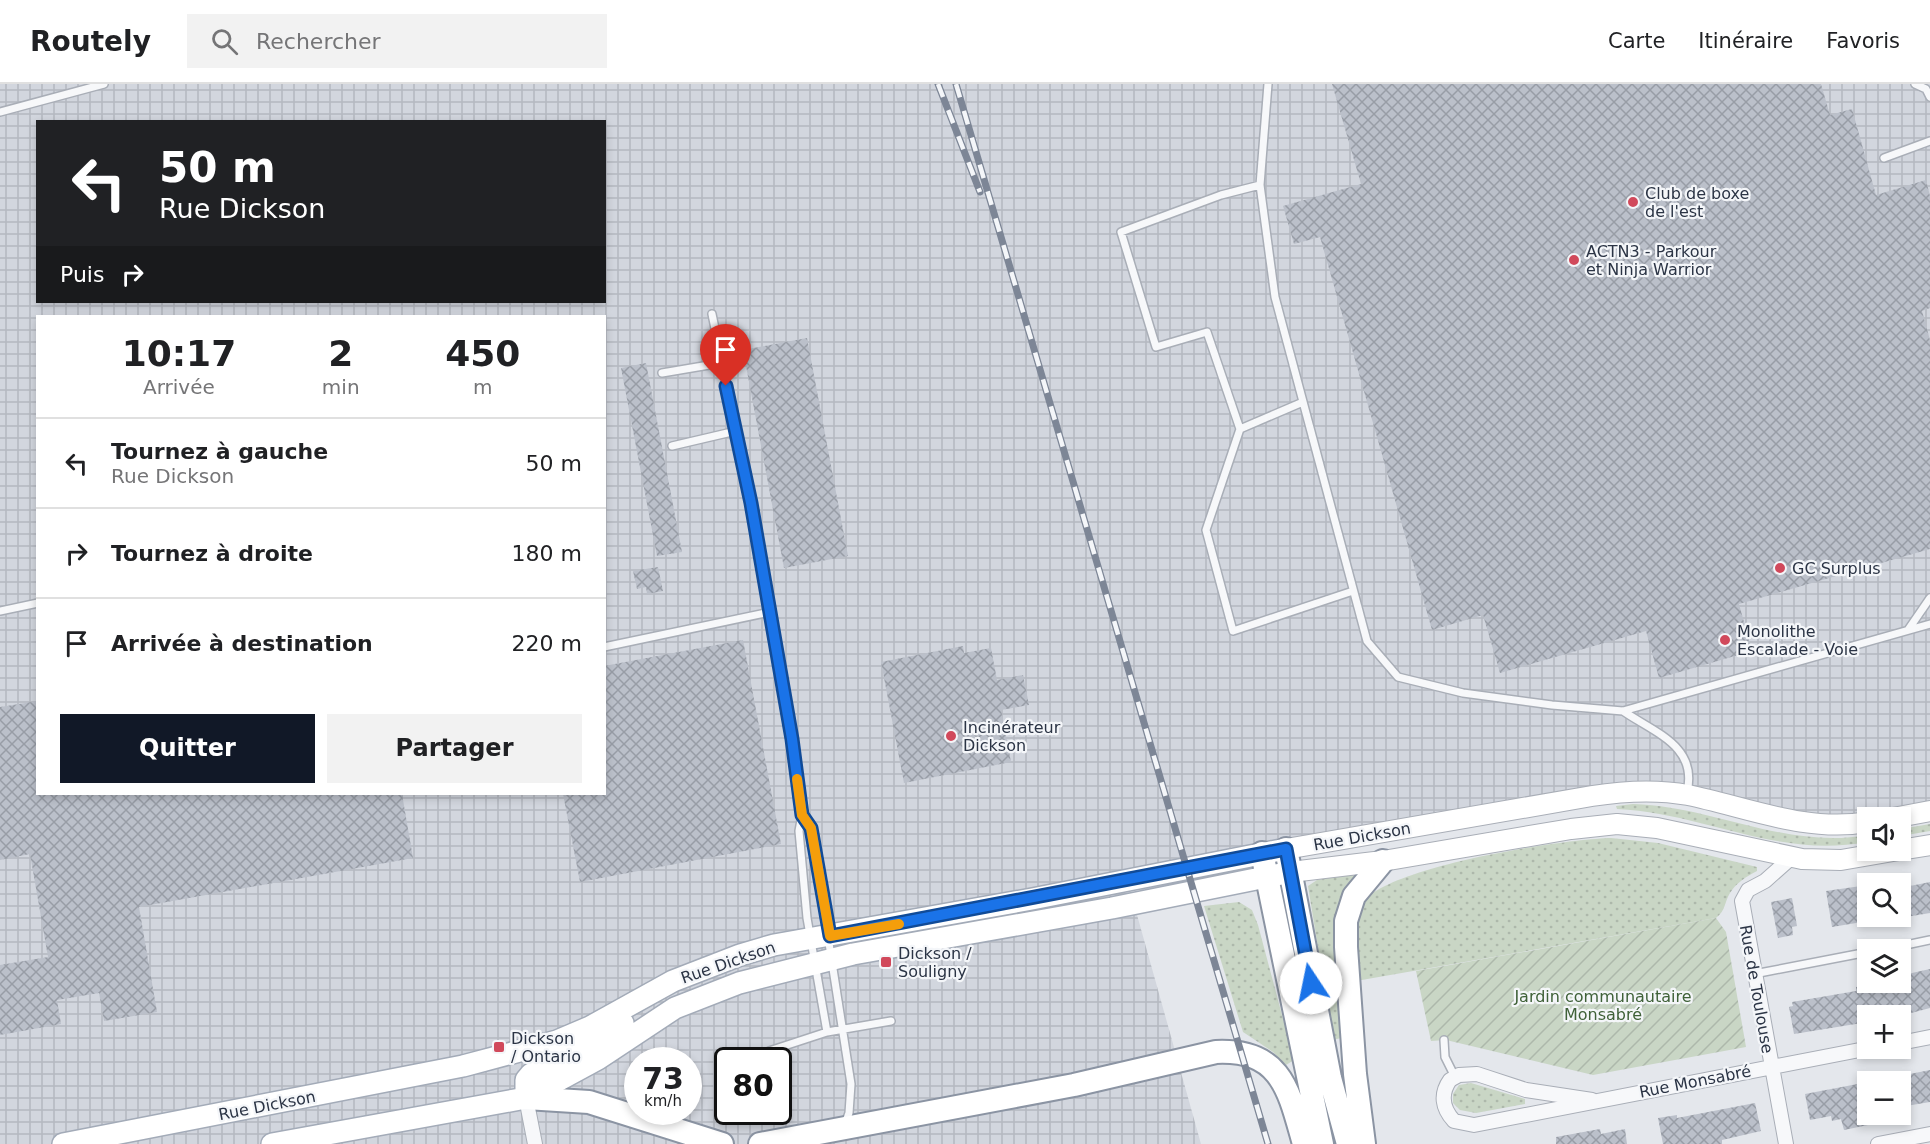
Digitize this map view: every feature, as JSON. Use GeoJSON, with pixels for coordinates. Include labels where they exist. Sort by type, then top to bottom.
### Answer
{"type":"FeatureCollection","features":[{"type":"Feature","properties":{"kind":"highway"},"geometry":{"type":"LineString","coordinates":[[1286,849],[1328,1068],[1348,1144]]}},
{"type":"Feature","properties":{"kind":"highway"},"geometry":{"type":"LineString","coordinates":[[1262,853],[1323,1144]]}},
{"type":"Feature","properties":{"kind":"highway"},"geometry":{"type":"LineString","coordinates":[[1364,1144],[1352,1041],[1346,921],[1354,896],[1383,861]]}},
{"type":"Feature","properties":{"kind":"highway"},"geometry":{"type":"LineString","coordinates":[[760,1144],[1074,1085],[1216,1052],[1254,1056],[1274,1068],[1287,1088],[1304,1144]]}},
{"type":"Feature","properties":{"kind":"highway"},"geometry":{"type":"LineString","coordinates":[[526,1098],[589,1102],[722,1144]]}},
{"type":"Feature","properties":{"kind":"main road","name":"Rue Dickson"},"geometry":{"type":"LineString","coordinates":[[63,1144],[463,1066],[517,1053],[590,1027],[648,994],[740,955],[820,937],[1032,899],[1262,853],[1636,790],[1686,795],[1821,825],[1857,823]]}},
{"type":"Feature","properties":{"kind":"main road"},"geometry":{"type":"LineString","coordinates":[[1911,815],[1930,811]]}},
{"type":"Feature","properties":{"kind":"main road","name":"Rue Dickson"},"geometry":{"type":"LineString","coordinates":[[272,1144],[526,1098],[571,1076],[657,1018],[694,999],[739,982],[825,962],[1291,872],[1383,861],[1570,829],[1617,824],[1657,828],[1792,857],[1841,860],[1857,857]]}},
{"type":"Feature","properties":{"kind":"main road","name":"Rue Dickson"},"geometry":{"type":"LineString","coordinates":[[1911,848],[1930,845]]}},
{"type":"Feature","properties":{"kind":"main road"},"geometry":{"type":"LineString","coordinates":[[526,1098],[526,1080],[531,1074],[590,1045],[697,972]]}},
{"type":"Feature","properties":{"kind":"street","name":"Rue de Toulouse"},"geometry":{"type":"LineString","coordinates":[[1786,1144],[1743,910],[1744,895],[1765,881],[1792,857]]}},
{"type":"Feature","properties":{"kind":"street"},"geometry":{"type":"LineString","coordinates":[[1911,1041],[1930,1037]]}},
{"type":"Feature","properties":{"kind":"street","name":"Rue Monsabré"},"geometry":{"type":"LineString","coordinates":[[1592,1100],[1526,1090],[1468,1073],[1455,1077],[1444,1088],[1444,1106],[1454,1121],[1474,1125],[1592,1100],[1857,1051]]}},
{"type":"Feature","properties":{"kind":"street"},"geometry":{"type":"LineString","coordinates":[[526,1098],[535,1144]]}},
{"type":"Feature","properties":{"kind":"street"},"geometry":{"type":"LineString","coordinates":[[1878,1144],[1930,1134]]}},
{"type":"Feature","properties":{"kind":"lane"},"geometry":{"type":"LineString","coordinates":[[0,112],[104,84]]}},
{"type":"Feature","properties":{"kind":"lane"},"geometry":{"type":"LineString","coordinates":[[1268,84],[1260,185],[1275,297],[1367,641],[1398,677],[1463,693],[1552,705],[1623,711],[1930,624]]}},
{"type":"Feature","properties":{"kind":"lane"},"geometry":{"type":"LineString","coordinates":[[1915,84],[1926,89],[1930,97]]}},
{"type":"Feature","properties":{"kind":"lane"},"geometry":{"type":"LineString","coordinates":[[1884,159],[1930,141]]}},
{"type":"Feature","properties":{"kind":"lane"},"geometry":{"type":"LineString","coordinates":[[1260,185],[1221,195],[1121,232],[1156,347],[1207,332],[1240,429],[1206,530],[1233,631],[1353,591]]}},
{"type":"Feature","properties":{"kind":"lane"},"geometry":{"type":"LineString","coordinates":[[712,314],[770,612],[802,815],[799,831],[825,962],[844,1028],[851,1098],[843,1130]]}},
{"type":"Feature","properties":{"kind":"lane"},"geometry":{"type":"LineString","coordinates":[[662,373],[722,363]]}},
{"type":"Feature","properties":{"kind":"lane"},"geometry":{"type":"LineString","coordinates":[[1240,429],[1304,402]]}},
{"type":"Feature","properties":{"kind":"lane"},"geometry":{"type":"LineString","coordinates":[[672,446],[736,431]]}},
{"type":"Feature","properties":{"kind":"lane"},"geometry":{"type":"LineString","coordinates":[[1908,630],[1930,598]]}},
{"type":"Feature","properties":{"kind":"lane"},"geometry":{"type":"LineString","coordinates":[[0,611],[36,603]]}},
{"type":"Feature","properties":{"kind":"lane"},"geometry":{"type":"LineString","coordinates":[[606,647],[770,612]]}},
{"type":"Feature","properties":{"kind":"lane"},"geometry":{"type":"LineString","coordinates":[[1623,711],[1680,750],[1688,762],[1690,779],[1686,795]]}},
{"type":"Feature","properties":{"kind":"lane"},"geometry":{"type":"LineString","coordinates":[[802,815],[811,828],[820,937],[825,962],[827,1032]]}},
{"type":"Feature","properties":{"kind":"lane"},"geometry":{"type":"LineString","coordinates":[[1911,944],[1930,940]]}},
{"type":"Feature","properties":{"kind":"lane"},"geometry":{"type":"LineString","coordinates":[[1754,974],[1857,954]]}},
{"type":"Feature","properties":{"kind":"lane"},"geometry":{"type":"LineString","coordinates":[[781,1047],[827,1032],[891,1021]]}},
{"type":"Feature","properties":{"kind":"lane"},"geometry":{"type":"LineString","coordinates":[[1444,1040],[1446,1058],[1455,1077]]}},
{"type":"Feature","properties":{"kind":"shaded area"},"geometry":{"type":"Polygon","coordinates":[[[0,84],[1930,84],[1930,811],[1911,814],[1911,807],[1857,807],[1857,821],[1653,791],[1127,879],[1201,1144],[0,1144],[0,84]]]}},
{"type":"Feature","properties":{"kind":"green space"},"geometry":{"type":"Polygon","coordinates":[[[1633,804],[1662,807],[1808,837],[1857,836],[1857,843],[1834,846],[1802,845],[1681,818],[1617,809],[1616,806],[1633,804]]]}},
{"type":"Feature","properties":{"kind":"green space"},"geometry":{"type":"Polygon","coordinates":[[[1930,824],[1930,831],[1911,834],[1911,827],[1930,824]]]}},
{"type":"Feature","properties":{"kind":"green space"},"geometry":{"type":"Polygon","coordinates":[[[1611,838],[1658,843],[1757,867],[1757,871],[1732,889],[1722,912],[1716,918],[1356,981],[1353,931],[1357,912],[1361,904],[1377,890],[1404,878],[1478,857],[1556,843],[1611,838]]]}},
{"type":"Feature","properties":{"kind":"green space"},"geometry":{"type":"Polygon","coordinates":[[[1357,873],[1344,892],[1338,911],[1341,1038],[1333,1040],[1308,886],[1317,880],[1357,873]]]}},
{"type":"Feature","properties":{"kind":"green space"},"geometry":{"type":"Polygon","coordinates":[[[1239,902],[1252,910],[1258,925],[1294,1060],[1286,1065],[1273,1052],[1243,1032],[1204,906],[1239,902]]]}},
{"type":"Feature","properties":{"kind":"green space","name":"Jardin communautaire Monsabré"},"geometry":{"type":"Polygon","coordinates":[[[1716,918],[1726,932],[1746,1047],[1593,1075],[1446,1040],[1431,1041],[1416,971],[1716,918]]]}},
{"type":"Feature","properties":{"kind":"green space"},"geometry":{"type":"Polygon","coordinates":[[[1471,1083],[1525,1099],[1525,1104],[1476,1113],[1460,1110],[1453,1103],[1453,1094],[1459,1085],[1471,1083]]]}},
{"type":"Feature","properties":{"kind":"building"},"geometry":{"type":"Polygon","coordinates":[[[1332,84],[1821,84],[1830,115],[1852,109],[1876,195],[1926,180],[1930,196],[1930,308],[1922,311],[1930,340],[1930,549],[1739,604],[1752,651],[1659,678],[1646,631],[1500,673],[1483,615],[1432,630],[1320,237],[1294,244],[1283,206],[1361,184],[1332,84]]]}},
{"type":"Feature","properties":{"kind":"building"},"geometry":{"type":"Polygon","coordinates":[[[807,338],[848,556],[784,568],[743,350],[807,338]]]}},
{"type":"Feature","properties":{"kind":"building"},"geometry":{"type":"Polygon","coordinates":[[[646,363],[682,552],[657,556],[621,368],[646,363]]]}},
{"type":"Feature","properties":{"kind":"building"},"geometry":{"type":"Polygon","coordinates":[[[658,567],[663,591],[647,594],[646,587],[637,589],[633,571],[658,567]]]}},
{"type":"Feature","properties":{"kind":"building"},"geometry":{"type":"Polygon","coordinates":[[[743,640],[781,844],[580,882],[563,795],[606,795],[606,666],[743,640]]]}},
{"type":"Feature","properties":{"kind":"building","name":"Incinérateur Dickson"},"geometry":{"type":"Polygon","coordinates":[[[963,646],[964,653],[991,648],[997,680],[1023,675],[1029,705],[1001,710],[1011,762],[904,783],[881,662],[963,646]]]}},
{"type":"Feature","properties":{"kind":"building"},"geometry":{"type":"Polygon","coordinates":[[[36,701],[36,795],[402,795],[413,858],[139,907],[157,1012],[104,1021],[99,993],[57,1000],[61,1024],[0,1035],[0,965],[48,957],[30,854],[0,860],[0,707],[36,701]]]}},
{"type":"Feature","properties":{"kind":"building"},"geometry":{"type":"Polygon","coordinates":[[[1930,882],[1930,913],[1911,916],[1911,886],[1930,882]]]}},
{"type":"Feature","properties":{"kind":"building"},"geometry":{"type":"Polygon","coordinates":[[[1857,887],[1857,923],[1832,927],[1826,891],[1857,887]]]}},
{"type":"Feature","properties":{"kind":"building"},"geometry":{"type":"Polygon","coordinates":[[[1792,898],[1797,926],[1792,927],[1793,935],[1778,938],[1771,902],[1792,898]]]}},
{"type":"Feature","properties":{"kind":"building"},"geometry":{"type":"Polygon","coordinates":[[[1930,969],[1930,1008],[1911,1013],[1911,1005],[1857,1005],[1857,1024],[1794,1034],[1789,1007],[1793,1006],[1792,1002],[1856,991],[1857,987],[1857,993],[1911,993],[1911,973],[1930,969]]]}},
{"type":"Feature","properties":{"kind":"building"},"geometry":{"type":"Polygon","coordinates":[[[1930,1070],[1930,1102],[1911,1105],[1911,1074],[1930,1070]]]}},
{"type":"Feature","properties":{"kind":"building"},"geometry":{"type":"Polygon","coordinates":[[[1857,1084],[1857,1125],[1868,1125],[1844,1130],[1841,1119],[1832,1121],[1831,1116],[1810,1120],[1805,1094],[1857,1084]]]}},
{"type":"Feature","properties":{"kind":"building"},"geometry":{"type":"Polygon","coordinates":[[[1755,1103],[1761,1131],[1722,1140],[1722,1144],[1663,1144],[1658,1118],[1677,1115],[1677,1118],[1755,1103]]]}},
{"type":"Feature","properties":{"kind":"building"},"geometry":{"type":"Polygon","coordinates":[[[1600,1129],[1601,1134],[1625,1129],[1627,1144],[1556,1144],[1556,1137],[1600,1129]]]}},
{"type":"Feature","properties":{"kind":"railway"},"geometry":{"type":"LineString","coordinates":[[938,84],[980,192]]}},
{"type":"Feature","properties":{"kind":"railway"},"geometry":{"type":"LineString","coordinates":[[956,84],[1268,1144]]}},
{"type":"Feature","properties":{"kind":"slow traffic"},"geometry":{"type":"LineString","coordinates":[[797,779],[802,815],[811,828],[830,936],[899,924]]}},
{"type":"Feature","properties":{"kind":"place","name":"Club de boxe de l'est"},"geometry":{"type":"Point","coordinates":[1633,202]}},
{"type":"Feature","properties":{"kind":"place","name":"ACTN3 - Parkour et Ninja Warrior"},"geometry":{"type":"Point","coordinates":[1574,260]}},
{"type":"Feature","properties":{"kind":"place","name":"GC Surplus"},"geometry":{"type":"Point","coordinates":[1780,568]}},
{"type":"Feature","properties":{"kind":"place","name":"Monolithe Escalade - Voie"},"geometry":{"type":"Point","coordinates":[1725,640]}},
{"type":"Feature","properties":{"kind":"place","name":"Incinérateur Dickson"},"geometry":{"type":"Point","coordinates":[951,736]}},
{"type":"Feature","properties":{"kind":"place","name":"Dickson / Souligny"},"geometry":{"type":"Point","coordinates":[886,962]}},
{"type":"Feature","properties":{"kind":"place","name":"Dickson / Ontario"},"geometry":{"type":"Point","coordinates":[499,1047]}},
{"type":"Feature","properties":{"kind":"route"},"geometry":{"type":"LineString","coordinates":[[726,386],[751,503],[792,739],[802,815],[811,828],[830,936],[1286,849],[1311,983]]}}]}
